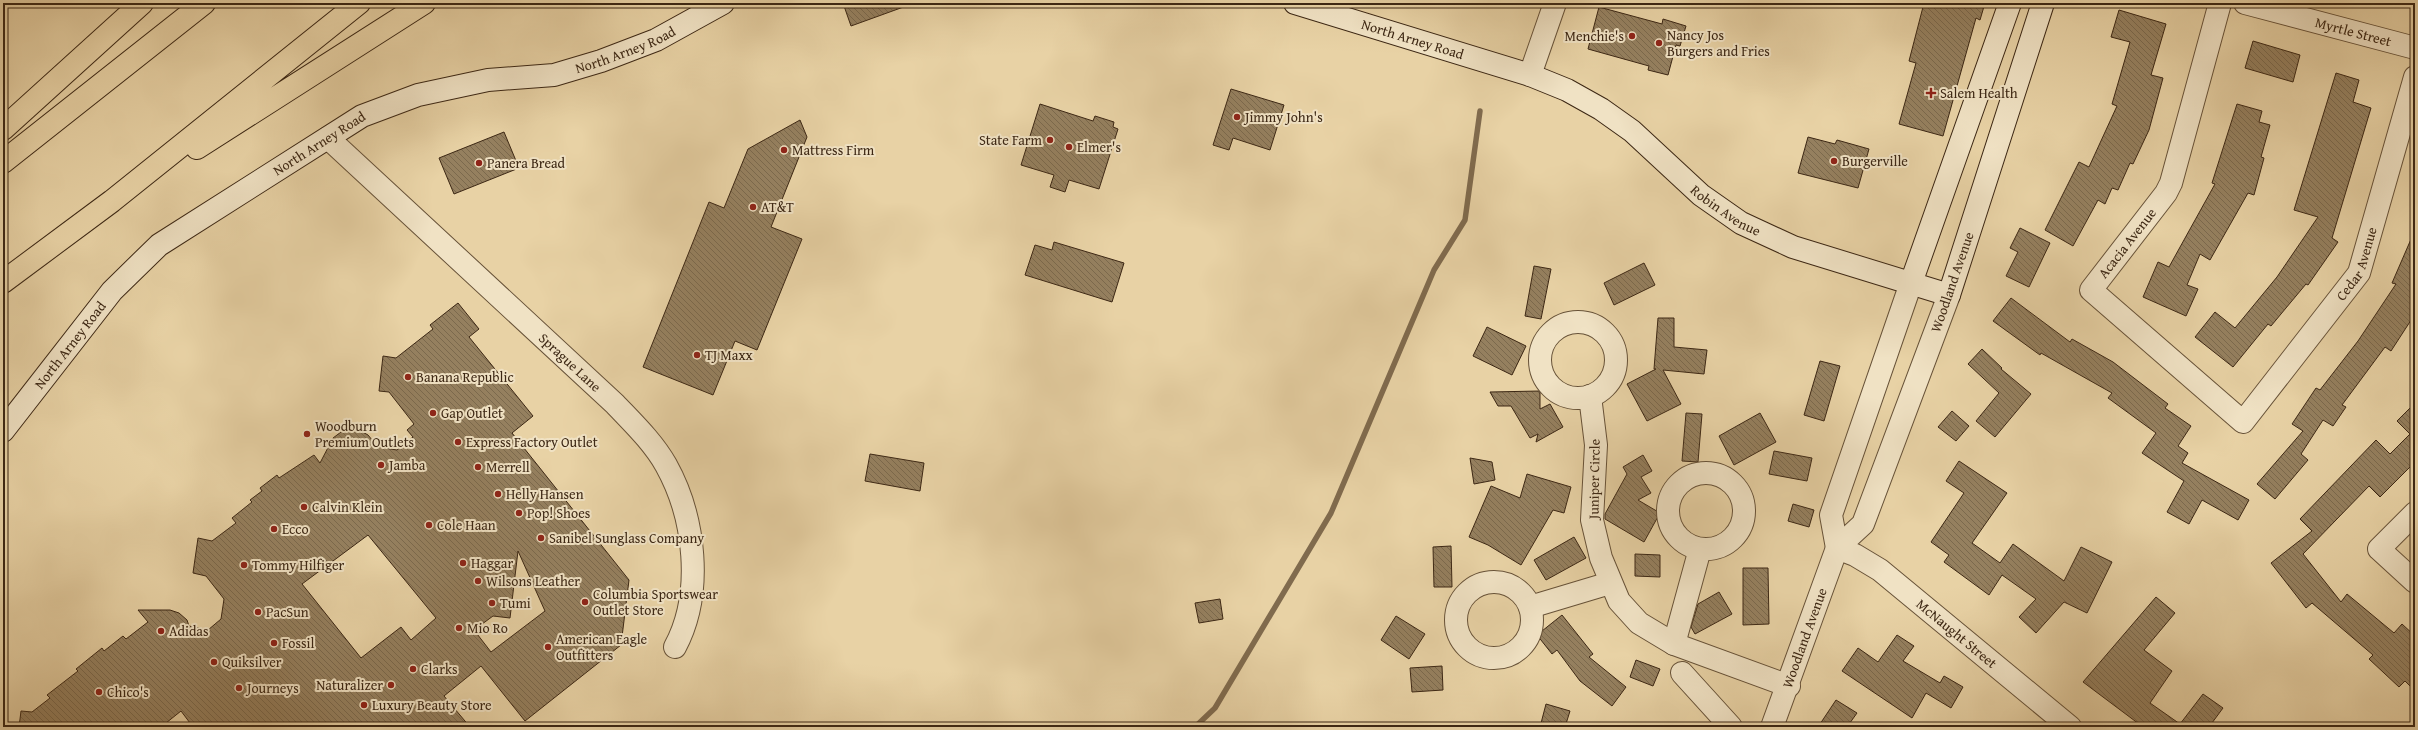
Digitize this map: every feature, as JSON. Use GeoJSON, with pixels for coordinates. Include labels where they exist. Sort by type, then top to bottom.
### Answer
{"type":"FeatureCollection","features":[{"type":"Feature","properties":{"kind":"highway"},"geometry":{"type":"LineString","coordinates":[[3,129],[142,3]]}},
{"type":"Feature","properties":{"kind":"highway"},"geometry":{"type":"LineString","coordinates":[[3,162],[204,3]]}},
{"type":"Feature","properties":{"kind":"highway"},"geometry":{"type":"LineString","coordinates":[[3,282],[112,201],[359,3]]}},
{"type":"Feature","properties":{"kind":"highway"},"geometry":{"type":"LineString","coordinates":[[112,201],[424,3]]}},
{"type":"Feature","properties":{"kind":"street","name":"North Arney Road"},"geometry":{"type":"LineString","coordinates":[[3,431],[112,291],[159,245],[362,116],[418,95],[488,80],[554,75],[601,61],[656,40],[723,3]]}},
{"type":"Feature","properties":{"kind":"street","name":"North Arney Road"},"geometry":{"type":"LineString","coordinates":[[1295,3],[1530,75]]}},
{"type":"Feature","properties":{"kind":"street"},"geometry":{"type":"LineString","coordinates":[[1530,75],[1555,3]]}},
{"type":"Feature","properties":{"kind":"street","name":"Woodland Avenue"},"geometry":{"type":"LineString","coordinates":[[1837,548],[1831,515],[2010,3]]}},
{"type":"Feature","properties":{"kind":"street","name":"Woodland Avenue"},"geometry":{"type":"LineString","coordinates":[[1772,727],[1789,686],[1837,548],[1863,524],[1949,295],[2043,3]]}},
{"type":"Feature","properties":{"kind":"street","name":"Acacia Avenue"},"geometry":{"type":"LineString","coordinates":[[2220,3],[2171,183],[2166,193],[2090,290],[2243,422]]}},
{"type":"Feature","properties":{"kind":"street","name":"Myrtle Street"},"geometry":{"type":"LineString","coordinates":[[2245,3],[2415,48]]}},
{"type":"Feature","properties":{"kind":"street","name":"Robin Avenue"},"geometry":{"type":"LineString","coordinates":[[1530,75],[1567,90],[1601,109],[1632,131],[1701,195],[1741,223],[1793,247],[1949,295]]}},
{"type":"Feature","properties":{"kind":"street","name":"Cedar Avenue"},"geometry":{"type":"LineString","coordinates":[[2243,422],[2359,273],[2415,76]]}},
{"type":"Feature","properties":{"kind":"street","name":"Sprague Lane"},"geometry":{"type":"LineString","coordinates":[[328,138],[615,404],[651,443],[666,464],[677,488],[686,518],[692,552],[689,606],[681,636],[675,647]]}},
{"type":"Feature","properties":{"kind":"street","name":"Juniper Circle"},"geometry":{"type":"LineString","coordinates":[[1590,396],[1596,445],[1592,520],[1596,542],[1610,583],[1619,601],[1639,623],[1674,644],[1789,686]]}},
{"type":"Feature","properties":{"kind":"street"},"geometry":{"type":"LineString","coordinates":[[2415,513],[2379,549],[2415,582]]}},
{"type":"Feature","properties":{"kind":"street","name":"McNaught Street"},"geometry":{"type":"LineString","coordinates":[[1837,548],[1855,555],[1880,570],[2070,727]]}},
{"type":"Feature","properties":{"kind":"street"},"geometry":{"type":"LineString","coordinates":[[1674,644],[1700,549]]}},
{"type":"Feature","properties":{"kind":"street"},"geometry":{"type":"LineString","coordinates":[[1530,607],[1610,583]]}},
{"type":"Feature","properties":{"kind":"street"},"geometry":{"type":"LineString","coordinates":[[1682,673],[1731,727]]}},
{"type":"Feature","properties":{"kind":"building"},"geometry":{"type":"Polygon","coordinates":[[[843,3],[908,3],[909,5],[851,26],[843,3]]]}},
{"type":"Feature","properties":{"kind":"building","name":"Salem Health"},"geometry":{"type":"Polygon","coordinates":[[[1924,3],[1985,3],[1980,20],[1976,18],[1943,136],[1899,124],[1916,63],[1909,61],[1924,3]]]}},
{"type":"Feature","properties":{"kind":"building"},"geometry":{"type":"Polygon","coordinates":[[[1599,7],[1662,24],[1663,19],[1686,26],[1680,46],[1676,45],[1668,75],[1648,70],[1649,66],[1588,49],[1599,7]]]}},
{"type":"Feature","properties":{"kind":"building"},"geometry":{"type":"Polygon","coordinates":[[[2119,10],[2166,24],[2151,75],[2163,78],[2149,130],[2133,164],[2130,163],[2118,190],[2112,188],[2105,204],[2098,200],[2073,246],[2045,230],[2079,162],[2089,167],[2117,106],[2112,104],[2130,42],[2111,37],[2119,10]]]}},
{"type":"Feature","properties":{"kind":"building"},"geometry":{"type":"Polygon","coordinates":[[[2253,41],[2300,55],[2293,82],[2245,68],[2253,41]]]}},
{"type":"Feature","properties":{"kind":"building"},"geometry":{"type":"Polygon","coordinates":[[[2336,73],[2359,80],[2353,102],[2371,108],[2332,238],[2338,242],[2308,285],[2306,284],[2271,326],[2268,324],[2233,367],[2195,337],[2215,312],[2235,328],[2277,277],[2318,217],[2294,210],[2336,73]]]}},
{"type":"Feature","properties":{"kind":"building"},"geometry":{"type":"Polygon","coordinates":[[[1231,89],[1284,105],[1270,150],[1233,138],[1229,150],[1213,145],[1231,89]]]}},
{"type":"Feature","properties":{"kind":"building","name":"Elmer's"},"geometry":{"type":"Polygon","coordinates":[[[1040,104],[1093,121],[1095,116],[1114,122],[1113,127],[1118,129],[1099,189],[1069,180],[1065,192],[1050,187],[1054,175],[1021,165],[1040,104]]]}},
{"type":"Feature","properties":{"kind":"building"},"geometry":{"type":"Polygon","coordinates":[[[2237,104],[2262,111],[2259,122],[2270,125],[2261,157],[2264,158],[2254,195],[2248,193],[2210,260],[2200,254],[2187,285],[2198,289],[2186,316],[2143,297],[2158,262],[2169,267],[2215,184],[2212,183],[2237,104]]]}},
{"type":"Feature","properties":{"kind":"building"},"geometry":{"type":"Polygon","coordinates":[[[800,120],[807,137],[771,227],[802,239],[757,350],[735,341],[713,395],[643,367],[709,202],[724,208],[748,149],[800,120]]]}},
{"type":"Feature","properties":{"kind":"building","name":"Panera Bread"},"geometry":{"type":"Polygon","coordinates":[[[504,132],[519,168],[454,194],[439,158],[504,132]]]}},
{"type":"Feature","properties":{"kind":"building","name":"Burgerville"},"geometry":{"type":"Polygon","coordinates":[[[1808,137],[1835,144],[1837,140],[1869,149],[1858,188],[1798,173],[1808,137]]]}},
{"type":"Feature","properties":{"kind":"building"},"geometry":{"type":"Polygon","coordinates":[[[2020,228],[2050,243],[2029,287],[2006,276],[2018,252],[2010,248],[2020,228]]]}},
{"type":"Feature","properties":{"kind":"building"},"geometry":{"type":"Polygon","coordinates":[[[2415,230],[2415,314],[2391,351],[2385,347],[2342,405],[2346,407],[2333,426],[2323,420],[2301,454],[2308,460],[2275,499],[2257,484],[2303,431],[2292,424],[2316,388],[2320,390],[2358,341],[2396,284],[2392,283],[2415,230]]]}},
{"type":"Feature","properties":{"kind":"building"},"geometry":{"type":"Polygon","coordinates":[[[1054,242],[1124,263],[1112,302],[1025,275],[1035,245],[1052,250],[1054,242]]]}},
{"type":"Feature","properties":{"kind":"building"},"geometry":{"type":"Polygon","coordinates":[[[1644,263],[1655,285],[1614,305],[1604,283],[1644,263]]]}},
{"type":"Feature","properties":{"kind":"building"},"geometry":{"type":"Polygon","coordinates":[[[1534,266],[1551,269],[1541,319],[1525,316],[1534,266]]]}},
{"type":"Feature","properties":{"kind":"building"},"geometry":{"type":"Polygon","coordinates":[[[2011,298],[2070,342],[2072,339],[2113,362],[2168,404],[2165,408],[2191,426],[2178,446],[2188,453],[2182,463],[2249,500],[2238,520],[2202,500],[2189,524],[2167,512],[2184,481],[2142,453],[2156,433],[2108,398],[2112,393],[2041,353],[2040,355],[1993,321],[2011,298]]]}},
{"type":"Feature","properties":{"kind":"building"},"geometry":{"type":"Polygon","coordinates":[[[458,303],[479,329],[469,337],[533,416],[512,433],[629,580],[621,645],[525,721],[481,666],[444,696],[470,727],[193,727],[181,711],[161,727],[19,727],[21,711],[32,712],[50,698],[47,695],[78,671],[76,669],[102,648],[104,651],[123,636],[126,639],[148,622],[138,610],[170,610],[179,613],[187,620],[189,626],[208,630],[221,619],[224,599],[206,576],[193,573],[198,538],[212,541],[236,523],[232,518],[252,502],[250,500],[262,491],[260,488],[277,475],[279,478],[314,455],[320,463],[333,438],[341,432],[350,429],[359,430],[368,435],[378,447],[397,450],[413,437],[407,430],[414,424],[389,392],[379,391],[383,356],[396,358],[433,329],[430,325],[458,303]],[[368,535],[302,584],[361,658],[401,627],[411,640],[436,618],[368,535]],[[518,551],[510,618],[493,616],[474,630],[491,652],[545,611],[518,551]]]}},
{"type":"Feature","properties":{"kind":"building"},"geometry":{"type":"Polygon","coordinates":[[[1658,318],[1674,318],[1674,347],[1707,350],[1704,374],[1663,370],[1681,404],[1647,421],[1627,384],[1656,369],[1654,369],[1658,318]]]}},
{"type":"Feature","properties":{"kind":"building"},"geometry":{"type":"Polygon","coordinates":[[[1487,327],[1526,346],[1512,375],[1473,356],[1487,327]]]}},
{"type":"Feature","properties":{"kind":"building"},"geometry":{"type":"Polygon","coordinates":[[[1982,349],[2002,368],[2001,369],[2031,394],[1995,437],[1976,421],[1999,393],[1968,364],[1982,349]]]}},
{"type":"Feature","properties":{"kind":"building"},"geometry":{"type":"Polygon","coordinates":[[[1820,361],[1840,366],[1824,421],[1804,415],[1820,361]]]}},
{"type":"Feature","properties":{"kind":"building"},"geometry":{"type":"Polygon","coordinates":[[[1540,391],[1540,409],[1550,404],[1563,427],[1536,442],[1538,434],[1530,438],[1511,406],[1498,406],[1490,392],[1540,391]]]}},
{"type":"Feature","properties":{"kind":"building"},"geometry":{"type":"Polygon","coordinates":[[[2415,403],[2415,462],[2380,497],[2369,486],[2303,554],[2341,602],[2347,594],[2394,633],[2402,624],[2415,636],[2415,691],[2405,681],[2399,687],[2369,659],[2373,655],[2312,603],[2306,608],[2271,563],[2312,531],[2300,519],[2376,440],[2390,454],[2410,434],[2397,421],[2415,403]]]}},
{"type":"Feature","properties":{"kind":"building"},"geometry":{"type":"Polygon","coordinates":[[[1952,411],[1969,426],[1956,441],[1938,427],[1952,411]]]}},
{"type":"Feature","properties":{"kind":"building"},"geometry":{"type":"Polygon","coordinates":[[[1686,413],[1702,414],[1698,462],[1682,461],[1686,413]]]}},
{"type":"Feature","properties":{"kind":"building"},"geometry":{"type":"Polygon","coordinates":[[[1760,413],[1776,442],[1734,465],[1719,436],[1760,413]]]}},
{"type":"Feature","properties":{"kind":"building"},"geometry":{"type":"Polygon","coordinates":[[[1774,451],[1812,458],[1807,481],[1769,474],[1774,451]]]}},
{"type":"Feature","properties":{"kind":"building"},"geometry":{"type":"Polygon","coordinates":[[[870,454],[924,463],[920,491],[865,481],[870,454]]]}},
{"type":"Feature","properties":{"kind":"building"},"geometry":{"type":"Polygon","coordinates":[[[1643,455],[1652,471],[1641,477],[1651,493],[1638,500],[1660,513],[1644,542],[1605,519],[1605,514],[1627,474],[1623,467],[1643,455]]]}},
{"type":"Feature","properties":{"kind":"building"},"geometry":{"type":"Polygon","coordinates":[[[1470,458],[1492,462],[1495,480],[1474,484],[1470,458]]]}},
{"type":"Feature","properties":{"kind":"building"},"geometry":{"type":"Polygon","coordinates":[[[1959,461],[2007,493],[1972,543],[2000,563],[2013,544],[2064,581],[2081,547],[2112,562],[2087,613],[2064,602],[2036,633],[2019,617],[2036,599],[2002,575],[1989,595],[1944,562],[1949,555],[1931,542],[1964,493],[1946,481],[1959,461]]]}},
{"type":"Feature","properties":{"kind":"building"},"geometry":{"type":"Polygon","coordinates":[[[1527,474],[1571,487],[1564,513],[1553,510],[1521,565],[1488,545],[1469,537],[1491,486],[1520,498],[1527,474]]]}},
{"type":"Feature","properties":{"kind":"building"},"geometry":{"type":"Polygon","coordinates":[[[1793,504],[1814,510],[1809,527],[1788,521],[1793,504]]]}},
{"type":"Feature","properties":{"kind":"building"},"geometry":{"type":"Polygon","coordinates":[[[1574,537],[1586,558],[1546,580],[1534,560],[1574,537]]]}},
{"type":"Feature","properties":{"kind":"building"},"geometry":{"type":"Polygon","coordinates":[[[1451,546],[1452,587],[1434,587],[1433,547],[1451,546]]]}},
{"type":"Feature","properties":{"kind":"building"},"geometry":{"type":"Polygon","coordinates":[[[1635,554],[1660,555],[1660,577],[1635,576],[1635,554]]]}},
{"type":"Feature","properties":{"kind":"building"},"geometry":{"type":"Polygon","coordinates":[[[1743,568],[1768,568],[1769,624],[1743,625],[1743,568]]]}},
{"type":"Feature","properties":{"kind":"building"},"geometry":{"type":"Polygon","coordinates":[[[1719,592],[1732,614],[1695,634],[1691,627],[1698,604],[1719,592]]]}},
{"type":"Feature","properties":{"kind":"building"},"geometry":{"type":"Polygon","coordinates":[[[2156,597],[2175,613],[2144,650],[2172,671],[2150,703],[2180,724],[2203,694],[2223,708],[2209,727],[2143,727],[2083,682],[2156,597]]]}},
{"type":"Feature","properties":{"kind":"building"},"geometry":{"type":"Polygon","coordinates":[[[1220,599],[1223,619],[1199,623],[1195,603],[1220,599]]]}},
{"type":"Feature","properties":{"kind":"building"},"geometry":{"type":"Polygon","coordinates":[[[1562,615],[1593,654],[1589,657],[1626,687],[1612,706],[1580,681],[1557,650],[1552,654],[1537,635],[1562,615]]]}},
{"type":"Feature","properties":{"kind":"building"},"geometry":{"type":"Polygon","coordinates":[[[1396,616],[1425,634],[1409,659],[1381,640],[1396,616]]]}},
{"type":"Feature","properties":{"kind":"building"},"geometry":{"type":"Polygon","coordinates":[[[1897,635],[1914,646],[1903,661],[1940,683],[1944,676],[1963,687],[1951,708],[1926,693],[1912,718],[1842,671],[1858,648],[1878,662],[1897,635]]]}},
{"type":"Feature","properties":{"kind":"building"},"geometry":{"type":"Polygon","coordinates":[[[1636,660],[1660,669],[1653,686],[1630,677],[1636,660]]]}},
{"type":"Feature","properties":{"kind":"building"},"geometry":{"type":"Polygon","coordinates":[[[1442,666],[1443,690],[1412,692],[1410,668],[1442,666]]]}},
{"type":"Feature","properties":{"kind":"building"},"geometry":{"type":"Polygon","coordinates":[[[1836,700],[1857,713],[1847,727],[1818,727],[1836,700]]]}},
{"type":"Feature","properties":{"kind":"building"},"geometry":{"type":"Polygon","coordinates":[[[1546,704],[1570,711],[1565,727],[1540,727],[1546,704]]]}},
{"type":"Feature","properties":{"kind":"waterway"},"geometry":{"type":"LineString","coordinates":[[1195,727],[1215,708],[1331,513],[1434,270],[1465,220],[1480,111]]}},
{"type":"Feature","properties":{"kind":"place","name":"Menchie's"},"geometry":{"type":"Point","coordinates":[1632,36]}},
{"type":"Feature","properties":{"kind":"place","name":"Nancy Jos Burgers and Fries"},"geometry":{"type":"Point","coordinates":[1659,43]}},
{"type":"Feature","properties":{"kind":"place","name":"Salem Health"},"geometry":{"type":"Point","coordinates":[1931,93]}},
{"type":"Feature","properties":{"kind":"place","name":"Jimmy John's"},"geometry":{"type":"Point","coordinates":[1237,117]}},
{"type":"Feature","properties":{"kind":"place","name":"State Farm"},"geometry":{"type":"Point","coordinates":[1050,140]}},
{"type":"Feature","properties":{"kind":"place","name":"Elmer's"},"geometry":{"type":"Point","coordinates":[1069,147]}},
{"type":"Feature","properties":{"kind":"place","name":"Mattress Firm"},"geometry":{"type":"Point","coordinates":[784,150]}},
{"type":"Feature","properties":{"kind":"place","name":"Burgerville"},"geometry":{"type":"Point","coordinates":[1834,161]}},
{"type":"Feature","properties":{"kind":"place","name":"Panera Bread"},"geometry":{"type":"Point","coordinates":[479,163]}},
{"type":"Feature","properties":{"kind":"place","name":"AT&T"},"geometry":{"type":"Point","coordinates":[753,207]}},
{"type":"Feature","properties":{"kind":"place","name":"TJ Maxx"},"geometry":{"type":"Point","coordinates":[697,355]}},
{"type":"Feature","properties":{"kind":"place","name":"Banana Republic"},"geometry":{"type":"Point","coordinates":[408,377]}},
{"type":"Feature","properties":{"kind":"place","name":"Gap Outlet"},"geometry":{"type":"Point","coordinates":[433,413]}},
{"type":"Feature","properties":{"kind":"place","name":"Woodburn Premium Outlets"},"geometry":{"type":"Point","coordinates":[307,434]}},
{"type":"Feature","properties":{"kind":"place","name":"Express Factory Outlet"},"geometry":{"type":"Point","coordinates":[458,442]}},
{"type":"Feature","properties":{"kind":"place","name":"Jamba"},"geometry":{"type":"Point","coordinates":[381,465]}},
{"type":"Feature","properties":{"kind":"place","name":"Merrell"},"geometry":{"type":"Point","coordinates":[478,467]}},
{"type":"Feature","properties":{"kind":"place","name":"Helly Hansen"},"geometry":{"type":"Point","coordinates":[498,494]}},
{"type":"Feature","properties":{"kind":"place","name":"Calvin Klein"},"geometry":{"type":"Point","coordinates":[304,507]}},
{"type":"Feature","properties":{"kind":"place","name":"Pop! Shoes"},"geometry":{"type":"Point","coordinates":[519,513]}},
{"type":"Feature","properties":{"kind":"place","name":"Cole Haan"},"geometry":{"type":"Point","coordinates":[429,525]}},
{"type":"Feature","properties":{"kind":"place","name":"Ecco"},"geometry":{"type":"Point","coordinates":[274,529]}},
{"type":"Feature","properties":{"kind":"place","name":"Sanibel Sunglass Company"},"geometry":{"type":"Point","coordinates":[541,538]}},
{"type":"Feature","properties":{"kind":"place","name":"Haggar"},"geometry":{"type":"Point","coordinates":[463,563]}},
{"type":"Feature","properties":{"kind":"place","name":"Tommy Hilfiger"},"geometry":{"type":"Point","coordinates":[244,565]}},
{"type":"Feature","properties":{"kind":"place","name":"Wilsons Leather"},"geometry":{"type":"Point","coordinates":[478,581]}},
{"type":"Feature","properties":{"kind":"place","name":"Columbia Sportswear Outlet Store"},"geometry":{"type":"Point","coordinates":[585,602]}},
{"type":"Feature","properties":{"kind":"place","name":"Tumi"},"geometry":{"type":"Point","coordinates":[492,603]}},
{"type":"Feature","properties":{"kind":"place","name":"PacSun"},"geometry":{"type":"Point","coordinates":[258,612]}},
{"type":"Feature","properties":{"kind":"place","name":"Mio Ro"},"geometry":{"type":"Point","coordinates":[459,628]}},
{"type":"Feature","properties":{"kind":"place","name":"Adidas"},"geometry":{"type":"Point","coordinates":[161,631]}},
{"type":"Feature","properties":{"kind":"place","name":"Fossil"},"geometry":{"type":"Point","coordinates":[274,643]}},
{"type":"Feature","properties":{"kind":"place","name":"American Eagle Outfitters"},"geometry":{"type":"Point","coordinates":[548,647]}},
{"type":"Feature","properties":{"kind":"place","name":"Quiksilver"},"geometry":{"type":"Point","coordinates":[214,662]}},
{"type":"Feature","properties":{"kind":"place","name":"Clarks"},"geometry":{"type":"Point","coordinates":[413,669]}},
{"type":"Feature","properties":{"kind":"place","name":"Naturalizer"},"geometry":{"type":"Point","coordinates":[391,685]}},
{"type":"Feature","properties":{"kind":"place","name":"Journeys"},"geometry":{"type":"Point","coordinates":[239,688]}},
{"type":"Feature","properties":{"kind":"place","name":"Chico's"},"geometry":{"type":"Point","coordinates":[99,692]}},
{"type":"Feature","properties":{"kind":"place","name":"Luxury Beauty Store"},"geometry":{"type":"Point","coordinates":[364,705]}}]}
